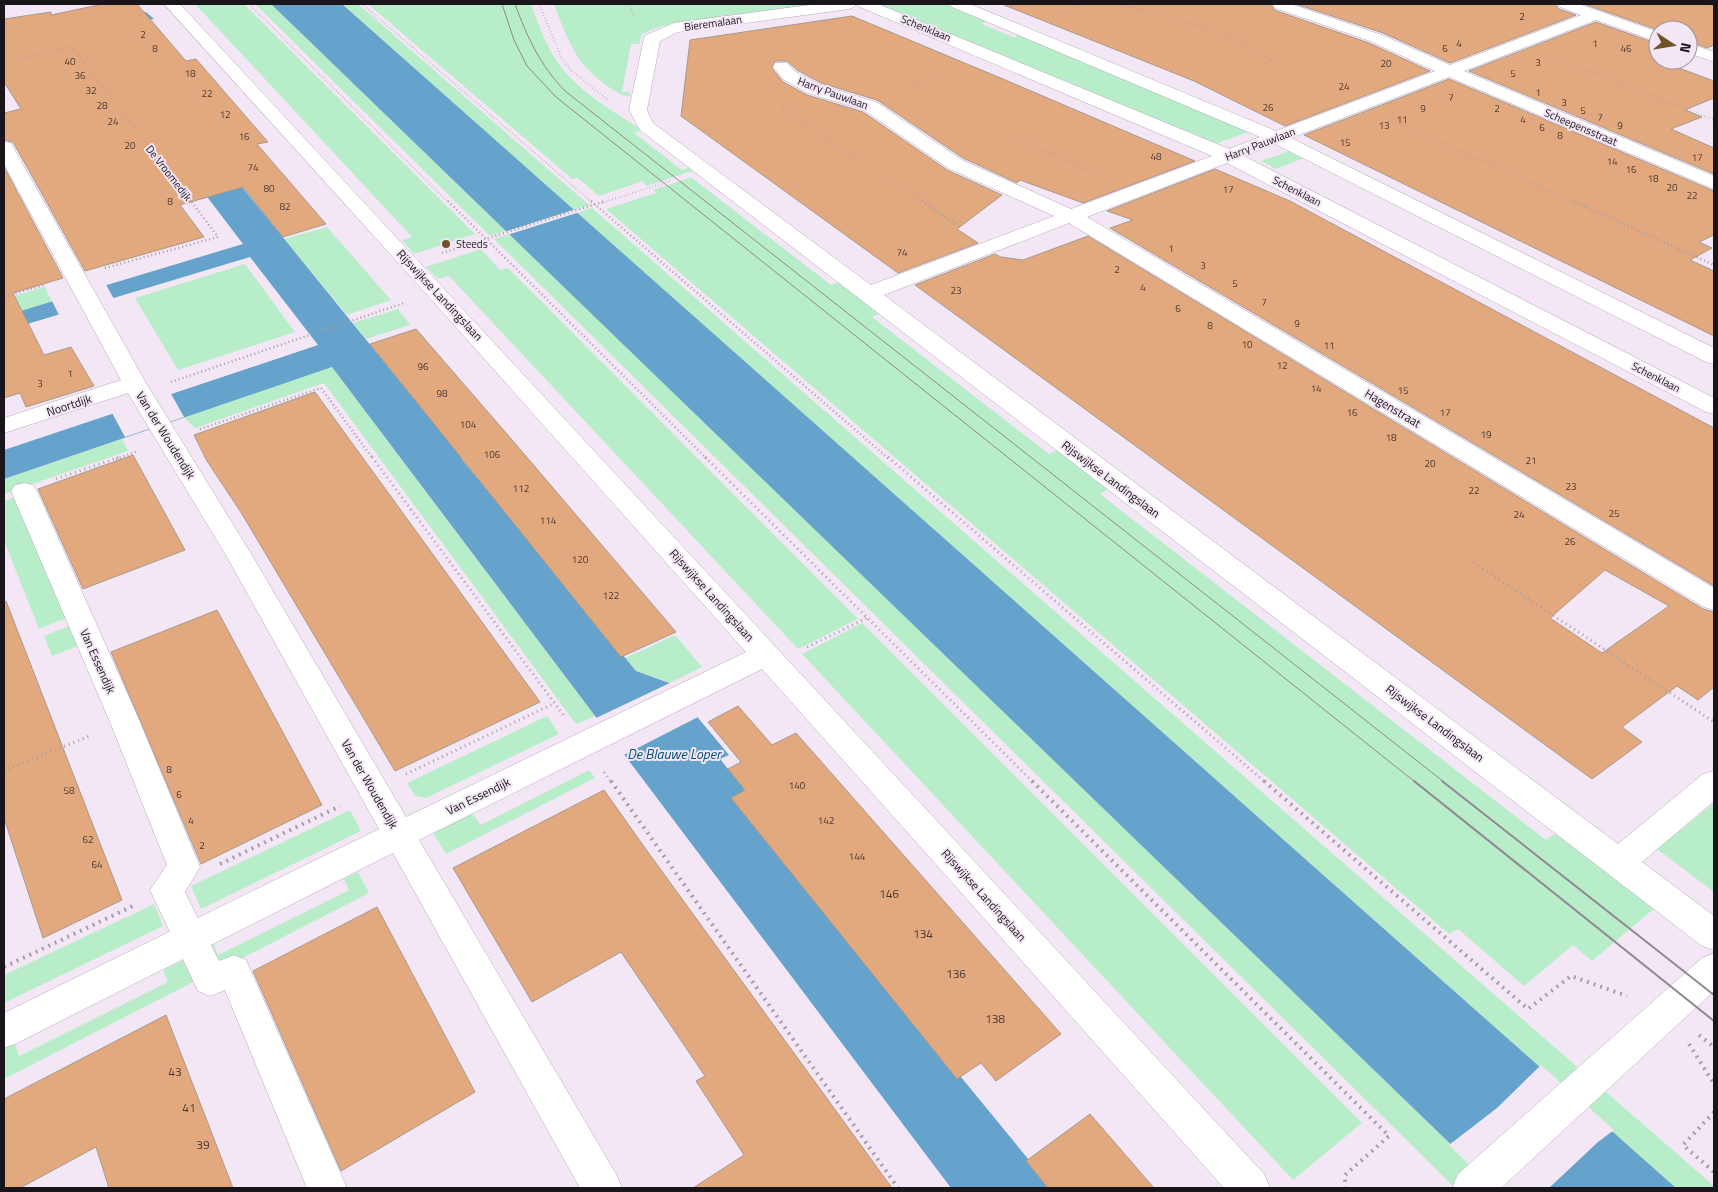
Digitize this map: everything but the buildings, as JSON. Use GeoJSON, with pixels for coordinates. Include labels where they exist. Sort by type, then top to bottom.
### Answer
{"type":"FeatureCollection","features":[{"type":"Feature","properties":{"kind":"street","name":"Rijswijkse Landingslaan"},"geometry":{"type":"LineString","coordinates":[[172,4],[411,264],[1250,1188]]}},
{"type":"Feature","properties":{"kind":"street","name":"Bieremalaan"},"geometry":{"type":"LineString","coordinates":[[638,110],[652,38],[674,28],[849,4]]}},
{"type":"Feature","properties":{"kind":"street","name":"Schenklaan"},"geometry":{"type":"LineString","coordinates":[[866,4],[1229,156],[1714,407]]}},
{"type":"Feature","properties":{"kind":"street"},"geometry":{"type":"LineString","coordinates":[[957,4],[1277,138],[1714,358]]}},
{"type":"Feature","properties":{"kind":"street"},"geometry":{"type":"LineString","coordinates":[[1565,4],[1648,33]]}},
{"type":"Feature","properties":{"kind":"street"},"geometry":{"type":"LineString","coordinates":[[1280,5],[1376,38],[1449,71]]}},
{"type":"Feature","properties":{"kind":"street","name":"Harry Pauwlaan"},"geometry":{"type":"LineString","coordinates":[[867,294],[1596,15]]}},
{"type":"Feature","properties":{"kind":"street"},"geometry":{"type":"LineString","coordinates":[[1698,51],[1714,57]]}},
{"type":"Feature","properties":{"kind":"street","name":"Harry Pauwlaan"},"geometry":{"type":"LineString","coordinates":[[781,68],[790,76],[804,83],[870,106],[955,164],[1071,216]]}},
{"type":"Feature","properties":{"kind":"street","name":"Scheepensstraat"},"geometry":{"type":"LineString","coordinates":[[1449,71],[1714,183]]}},
{"type":"Feature","properties":{"kind":"street","name":"Rijswijkse Landingslaan"},"geometry":{"type":"LineString","coordinates":[[638,110],[646,126],[1714,935]]}},
{"type":"Feature","properties":{"kind":"street"},"geometry":{"type":"LineString","coordinates":[[4,147],[139,392]]}},
{"type":"Feature","properties":{"kind":"street"},"geometry":{"type":"LineString","coordinates":[[4,186],[23,181]]}},
{"type":"Feature","properties":{"kind":"street","name":"Hagenstraat"},"geometry":{"type":"LineString","coordinates":[[1071,216],[1714,600]]}},
{"type":"Feature","properties":{"kind":"street","name":"Noortdijk"},"geometry":{"type":"LineString","coordinates":[[4,426],[139,392]]}},
{"type":"Feature","properties":{"kind":"street","name":"Van der Woudendijk"},"geometry":{"type":"LineString","coordinates":[[139,392],[245,566],[602,1188]]}},
{"type":"Feature","properties":{"kind":"street","name":"Van Essendijk"},"geometry":{"type":"LineString","coordinates":[[24,491],[125,722],[184,867],[166,890]]}},
{"type":"Feature","properties":{"kind":"street","name":"Van Essendijk"},"geometry":{"type":"LineString","coordinates":[[4,1030],[590,740],[715,680],[770,659]]}},
{"type":"Feature","properties":{"kind":"street"},"geometry":{"type":"LineString","coordinates":[[1619,862],[1714,783]]}},
{"type":"Feature","properties":{"kind":"street"},"geometry":{"type":"LineString","coordinates":[[166,890],[210,980],[234,971],[327,1188]]}},
{"type":"Feature","properties":{"kind":"street"},"geometry":{"type":"LineString","coordinates":[[1472,1188],[1714,969]]}},
{"type":"Feature","properties":{"kind":"path"},"geometry":{"type":"LineString","coordinates":[[249,4],[1389,1136],[1345,1175],[1345,1188]]}},
{"type":"Feature","properties":{"kind":"path"},"geometry":{"type":"LineString","coordinates":[[362,4],[1528,1008],[1570,976],[1668,1010],[1714,1084]]}},
{"type":"Feature","properties":{"kind":"path"},"geometry":{"type":"LineString","coordinates":[[539,4],[562,59],[572,71],[601,96],[618,106],[638,110]]}},
{"type":"Feature","properties":{"kind":"path"},"geometry":{"type":"LineString","coordinates":[[1061,13],[1084,4]]}},
{"type":"Feature","properties":{"kind":"path"},"geometry":{"type":"LineString","coordinates":[[1117,4],[1220,31],[1273,60]]}},
{"type":"Feature","properties":{"kind":"path"},"geometry":{"type":"LineString","coordinates":[[1521,44],[1714,120]]}},
{"type":"Feature","properties":{"kind":"path","name":"De Vroomedijk"},"geometry":{"type":"LineString","coordinates":[[4,62],[72,47],[218,237],[76,277]]}},
{"type":"Feature","properties":{"kind":"path"},"geometry":{"type":"LineString","coordinates":[[910,86],[939,74]]}},
{"type":"Feature","properties":{"kind":"path"},"geometry":{"type":"LineString","coordinates":[[804,83],[780,107],[859,160]]}},
{"type":"Feature","properties":{"kind":"path"},"geometry":{"type":"LineString","coordinates":[[1360,105],[1714,265]]}},
{"type":"Feature","properties":{"kind":"path"},"geometry":{"type":"LineString","coordinates":[[1002,132],[1135,192]]}},
{"type":"Feature","properties":{"kind":"path"},"geometry":{"type":"LineString","coordinates":[[411,264],[705,170]]}},
{"type":"Feature","properties":{"kind":"path"},"geometry":{"type":"LineString","coordinates":[[892,181],[967,232]]}},
{"type":"Feature","properties":{"kind":"path"},"geometry":{"type":"LineString","coordinates":[[4,297],[76,277]]}},
{"type":"Feature","properties":{"kind":"path"},"geometry":{"type":"LineString","coordinates":[[139,392],[216,368],[375,312]]}},
{"type":"Feature","properties":{"kind":"path"},"geometry":{"type":"LineString","coordinates":[[24,491],[165,433]]}},
{"type":"Feature","properties":{"kind":"path"},"geometry":{"type":"LineString","coordinates":[[1474,563],[1714,722]]}},
{"type":"Feature","properties":{"kind":"path"},"geometry":{"type":"LineString","coordinates":[[770,659],[867,618]]}},
{"type":"Feature","properties":{"kind":"path"},"geometry":{"type":"LineString","coordinates":[[4,967],[555,703]]}},
{"type":"Feature","properties":{"kind":"path"},"geometry":{"type":"LineString","coordinates":[[4,771],[125,722]]}},
{"type":"Feature","properties":{"kind":"path"},"geometry":{"type":"LineString","coordinates":[[1714,1112],[1683,1145],[1714,1172]]}},
{"type":"Feature","properties":{"kind":"green space"},"geometry":{"type":"Polygon","coordinates":[[[195,4],[244,4],[475,234],[414,254],[402,240],[412,237],[195,4]]]}},
{"type":"Feature","properties":{"kind":"green space"},"geometry":{"type":"Polygon","coordinates":[[[255,4],[271,4],[506,231],[490,236],[255,4]]]}},
{"type":"Feature","properties":{"kind":"green space"},"geometry":{"type":"Polygon","coordinates":[[[342,4],[358,4],[589,205],[573,210],[342,4]]]}},
{"type":"Feature","properties":{"kind":"green space"},"geometry":{"type":"Polygon","coordinates":[[[368,4],[531,4],[550,51],[562,69],[582,89],[642,130],[634,133],[682,170],[691,167],[695,170],[647,186],[643,181],[599,196],[578,178],[572,179],[368,4]]]}},
{"type":"Feature","properties":{"kind":"green space"},"geometry":{"type":"Polygon","coordinates":[[[554,4],[825,4],[676,23],[642,34],[639,44],[631,44],[622,92],[630,92],[629,97],[607,86],[592,74],[580,60],[567,36],[554,4]]]}},
{"type":"Feature","properties":{"kind":"green space"},"geometry":{"type":"Polygon","coordinates":[[[880,4],[948,4],[989,20],[982,24],[1015,38],[1018,33],[1251,131],[1218,143],[1211,141],[883,8],[880,4]]]}},
{"type":"Feature","properties":{"kind":"green space"},"geometry":{"type":"Polygon","coordinates":[[[1290,151],[1304,158],[1276,169],[1261,161],[1290,151]]]}},
{"type":"Feature","properties":{"kind":"green space"},"geometry":{"type":"Polygon","coordinates":[[[692,178],[831,285],[840,282],[881,313],[872,317],[1049,454],[1059,449],[1110,488],[1100,494],[1546,840],[1558,832],[1656,907],[1592,961],[1573,945],[1524,986],[1458,929],[1449,934],[606,209],[656,193],[653,190],[692,178]]]}},
{"type":"Feature","properties":{"kind":"green space"},"geometry":{"type":"Polygon","coordinates":[[[592,208],[1714,1186],[1714,1188],[1676,1188],[577,213],[592,208]]]}},
{"type":"Feature","properties":{"kind":"green space"},"geometry":{"type":"Polygon","coordinates":[[[327,227],[391,300],[347,315],[284,239],[327,227]]]}},
{"type":"Feature","properties":{"kind":"green space"},"geometry":{"type":"Polygon","coordinates":[[[510,234],[1496,1188],[1455,1188],[494,239],[510,234]]]}},
{"type":"Feature","properties":{"kind":"green space"},"geometry":{"type":"Polygon","coordinates":[[[481,249],[500,270],[508,268],[858,619],[798,649],[449,276],[438,279],[426,267],[481,249]]]}},
{"type":"Feature","properties":{"kind":"green space"},"geometry":{"type":"Polygon","coordinates":[[[245,264],[295,332],[178,370],[135,298],[245,264]]]}},
{"type":"Feature","properties":{"kind":"green space"},"geometry":{"type":"Polygon","coordinates":[[[45,287],[52,302],[4,316],[4,299],[45,287]]]}},
{"type":"Feature","properties":{"kind":"green space"},"geometry":{"type":"Polygon","coordinates":[[[398,309],[410,325],[366,339],[353,323],[398,309]]]}},
{"type":"Feature","properties":{"kind":"green space"},"geometry":{"type":"Polygon","coordinates":[[[332,367],[595,716],[576,724],[324,383],[195,428],[184,417],[332,367]]]}},
{"type":"Feature","properties":{"kind":"green space"},"geometry":{"type":"Polygon","coordinates":[[[122,439],[128,451],[4,494],[4,479],[122,439]]]}},
{"type":"Feature","properties":{"kind":"green space"},"geometry":{"type":"Polygon","coordinates":[[[18,496],[71,616],[39,629],[4,541],[4,501],[18,496]]]}},
{"type":"Feature","properties":{"kind":"green space"},"geometry":{"type":"Polygon","coordinates":[[[862,623],[1362,1123],[1293,1180],[802,654],[862,623]]]}},
{"type":"Feature","properties":{"kind":"green space"},"geometry":{"type":"Polygon","coordinates":[[[74,624],[83,644],[52,656],[44,636],[74,624]]]}},
{"type":"Feature","properties":{"kind":"green space"},"geometry":{"type":"Polygon","coordinates":[[[675,635],[702,667],[670,683],[636,671],[625,658],[675,635]]]}},
{"type":"Feature","properties":{"kind":"green space"},"geometry":{"type":"Polygon","coordinates":[[[547,716],[559,734],[426,798],[415,796],[407,783],[547,716]]]}},
{"type":"Feature","properties":{"kind":"green space"},"geometry":{"type":"Polygon","coordinates":[[[589,770],[595,778],[446,854],[433,833],[472,813],[481,825],[589,770]]]}},
{"type":"Feature","properties":{"kind":"green space"},"geometry":{"type":"Polygon","coordinates":[[[1714,803],[1714,892],[1657,849],[1714,803]]]}},
{"type":"Feature","properties":{"kind":"green space"},"geometry":{"type":"Polygon","coordinates":[[[350,810],[361,831],[201,909],[191,886],[350,810]]]}},
{"type":"Feature","properties":{"kind":"green space"},"geometry":{"type":"Polygon","coordinates":[[[358,872],[369,893],[215,972],[205,948],[213,944],[218,955],[349,890],[344,879],[358,872]]]}},
{"type":"Feature","properties":{"kind":"green space"},"geometry":{"type":"Polygon","coordinates":[[[154,904],[163,926],[4,1003],[4,975],[154,904]]]}},
{"type":"Feature","properties":{"kind":"green space"},"geometry":{"type":"Polygon","coordinates":[[[188,958],[197,980],[4,1079],[4,1048],[15,1043],[19,1056],[168,982],[163,970],[188,958]]]}},
{"type":"Feature","properties":{"kind":"water"},"geometry":{"type":"Polygon","coordinates":[[[271,4],[342,4],[1676,1188],[1496,1188],[271,4]]]}},
{"type":"Feature","properties":{"kind":"water","name":"De Blauwe Loper"},"geometry":{"type":"Polygon","coordinates":[[[146,12],[154,19],[113,28],[445,437],[450,439],[463,461],[636,671],[669,683],[729,755],[720,759],[745,790],[732,798],[1052,1188],[951,1188],[332,367],[4,479],[4,450],[318,345],[250,257],[4,331],[4,316],[243,244],[84,35],[4,53],[4,42],[146,12]]]}},
{"type":"Feature","properties":{"kind":"pier"},"geometry":{"type":"Polygon","coordinates":[[[576,209],[580,212],[507,235],[504,232],[576,209]]]}},
{"type":"Feature","properties":{"kind":"pier"},"geometry":{"type":"Polygon","coordinates":[[[105,283],[114,299],[60,317],[51,299],[105,283]]]}},
{"type":"Feature","properties":{"kind":"pier"},"geometry":{"type":"Polygon","coordinates":[[[170,392],[184,417],[125,437],[111,411],[170,392]]]}},
{"type":"Feature","properties":{"kind":"pier"},"geometry":{"type":"Polygon","coordinates":[[[672,682],[700,716],[622,756],[594,719],[672,682]]]}},
{"type":"Feature","properties":{"kind":"pier"},"geometry":{"type":"Polygon","coordinates":[[[1541,1065],[1614,1130],[1598,1142],[1549,1188],[1493,1188],[1449,1145],[1497,1108],[1541,1065]]]}},
{"type":"Feature","properties":{"kind":"tram line"},"geometry":{"type":"LineString","coordinates":[[502,4],[514,40],[527,66],[556,97],[1415,782]]}},
{"type":"Feature","properties":{"kind":"tram line"},"geometry":{"type":"LineString","coordinates":[[515,4],[524,28],[541,61],[565,91],[1444,782]]}},
{"type":"Feature","properties":{"kind":"tram line"},"geometry":{"type":"LineString","coordinates":[[1414,781],[1714,1021]]}},
{"type":"Feature","properties":{"kind":"tram line"},"geometry":{"type":"LineString","coordinates":[[1442,781],[1714,995]]}},
{"type":"Feature","properties":{"kind":"place","name":"Steeds"},"geometry":{"type":"Point","coordinates":[446,244]}}]}
